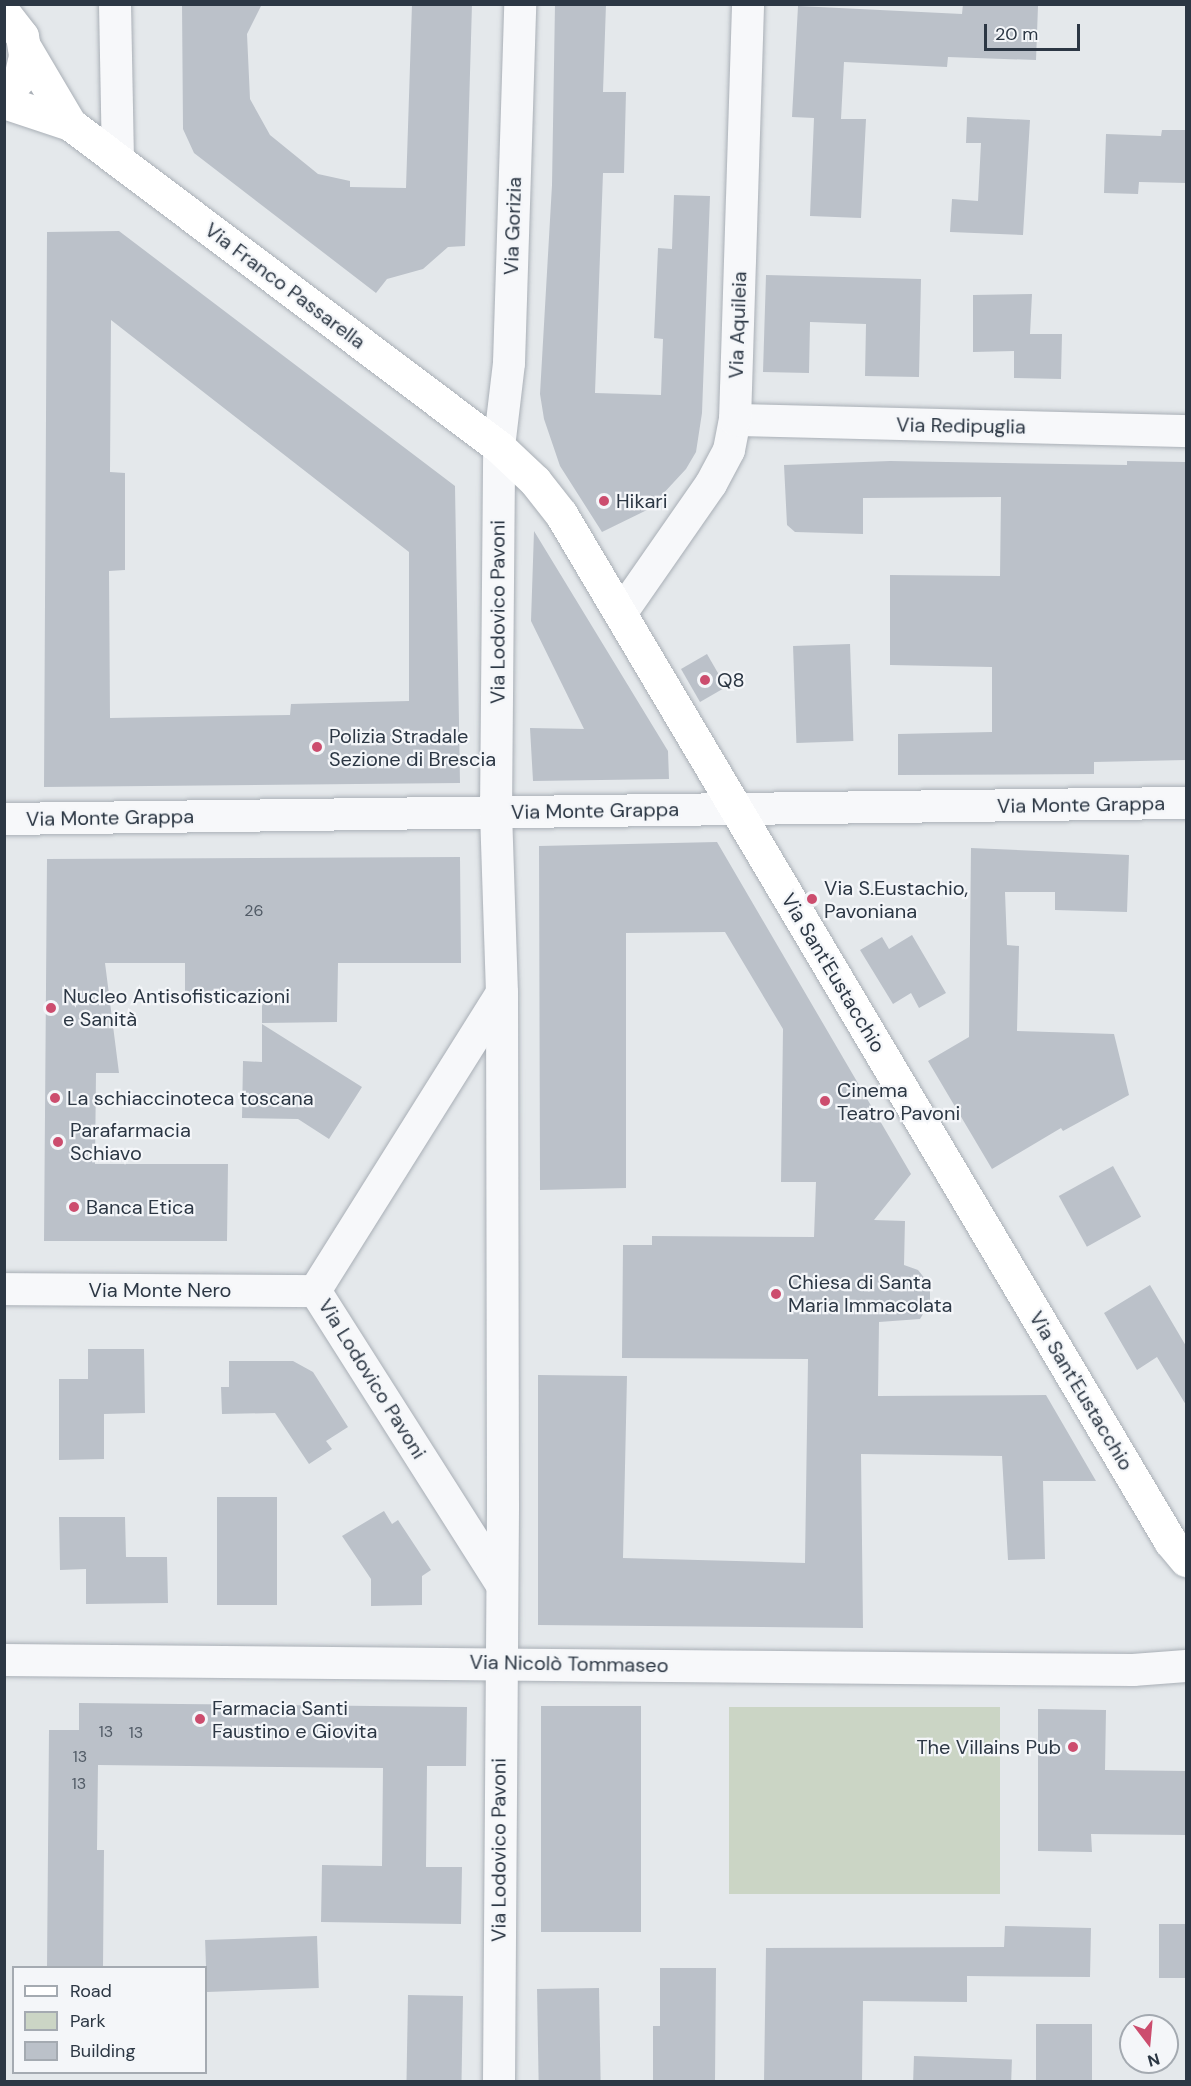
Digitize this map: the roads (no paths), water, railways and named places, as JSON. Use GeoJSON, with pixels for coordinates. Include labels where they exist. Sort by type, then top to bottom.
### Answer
{"type":"FeatureCollection","features":[{"type":"Feature","properties":{"kind":"street"},"geometry":{"type":"LineString","coordinates":[[115,4],[118,159]]}},
{"type":"Feature","properties":{"kind":"street","name":"Via Gorizia"},"geometry":{"type":"LineString","coordinates":[[499,447],[509,363],[520,4]]}},
{"type":"Feature","properties":{"kind":"street","name":"Via Aquileia"},"geometry":{"type":"LineString","coordinates":[[622,612],[711,484],[729,450],[735,420],[748,4]]}},
{"type":"Feature","properties":{"kind":"street"},"geometry":{"type":"LineString","coordinates":[[4,96],[20,77],[12,21]]}},
{"type":"Feature","properties":{"kind":"street","name":"Via Franco Passarella"},"geometry":{"type":"LineString","coordinates":[[12,21],[70,124]]}},
{"type":"Feature","properties":{"kind":"street","name":"Via Franco Passarella"},"geometry":{"type":"LineString","coordinates":[[4,102],[70,124],[499,447]]}},
{"type":"Feature","properties":{"kind":"street","name":"Via Redipuglia"},"geometry":{"type":"LineString","coordinates":[[735,420],[1186,431]]}},
{"type":"Feature","properties":{"kind":"street","name":"Via Sant'Eustacchio"},"geometry":{"type":"LineString","coordinates":[[499,447],[535,481],[561,514],[622,612],[735,809],[1178,1550],[1186,1584]]}},
{"type":"Feature","properties":{"kind":"street","name":"Via Lodovico Pavoni"},"geometry":{"type":"LineString","coordinates":[[499,447],[496,812],[502,993],[499,2082]]}},
{"type":"Feature","properties":{"kind":"street","name":"Via Monte Grappa"},"geometry":{"type":"LineString","coordinates":[[4,819],[1186,803]]}},
{"type":"Feature","properties":{"kind":"street","name":"Via Lodovico Pavoni"},"geometry":{"type":"LineString","coordinates":[[500,1582],[315,1291],[502,993]]}},
{"type":"Feature","properties":{"kind":"street","name":"Via Monte Nero"},"geometry":{"type":"LineString","coordinates":[[4,1289],[315,1291]]}},
{"type":"Feature","properties":{"kind":"street","name":"Via Nicolò Tommaseo"},"geometry":{"type":"LineString","coordinates":[[4,1660],[1133,1670],[1186,1666]]}},
{"type":"Feature","properties":{"kind":"street","name":"Via Nicolò Tommaseo"},"geometry":{"type":"LineString","coordinates":[[1133,1670],[1186,1680]]}},
{"type":"Feature","properties":{"kind":"place","name":"Hikari"},"geometry":{"type":"Point","coordinates":[604,501]}},
{"type":"Feature","properties":{"kind":"place","name":"Q8"},"geometry":{"type":"Point","coordinates":[705,680]}},
{"type":"Feature","properties":{"kind":"place","name":"Polizia Stradale Sezione di Brescia"},"geometry":{"type":"Point","coordinates":[317,747]}},
{"type":"Feature","properties":{"kind":"place","name":"Via S.Eustachio, Pavoniana"},"geometry":{"type":"Point","coordinates":[812,899]}},
{"type":"Feature","properties":{"kind":"place","name":"Nucleo Antisofisticazioni e Sanità"},"geometry":{"type":"Point","coordinates":[51,1008]}},
{"type":"Feature","properties":{"kind":"place","name":"La schiaccinoteca toscana"},"geometry":{"type":"Point","coordinates":[55,1098]}},
{"type":"Feature","properties":{"kind":"place","name":"Cinema Teatro Pavoni"},"geometry":{"type":"Point","coordinates":[825,1101]}},
{"type":"Feature","properties":{"kind":"place","name":"Parafarmacia Schiavo"},"geometry":{"type":"Point","coordinates":[58,1142]}},
{"type":"Feature","properties":{"kind":"place","name":"Banca Etica"},"geometry":{"type":"Point","coordinates":[74,1207]}},
{"type":"Feature","properties":{"kind":"place","name":"Chiesa di Santa Maria Immacolata"},"geometry":{"type":"Point","coordinates":[776,1294]}},
{"type":"Feature","properties":{"kind":"place","name":"Farmacia Santi Faustino e Giovita"},"geometry":{"type":"Point","coordinates":[200,1719]}},
{"type":"Feature","properties":{"kind":"place","name":"The Villains Pub"},"geometry":{"type":"Point","coordinates":[1073,1747]}}]}
